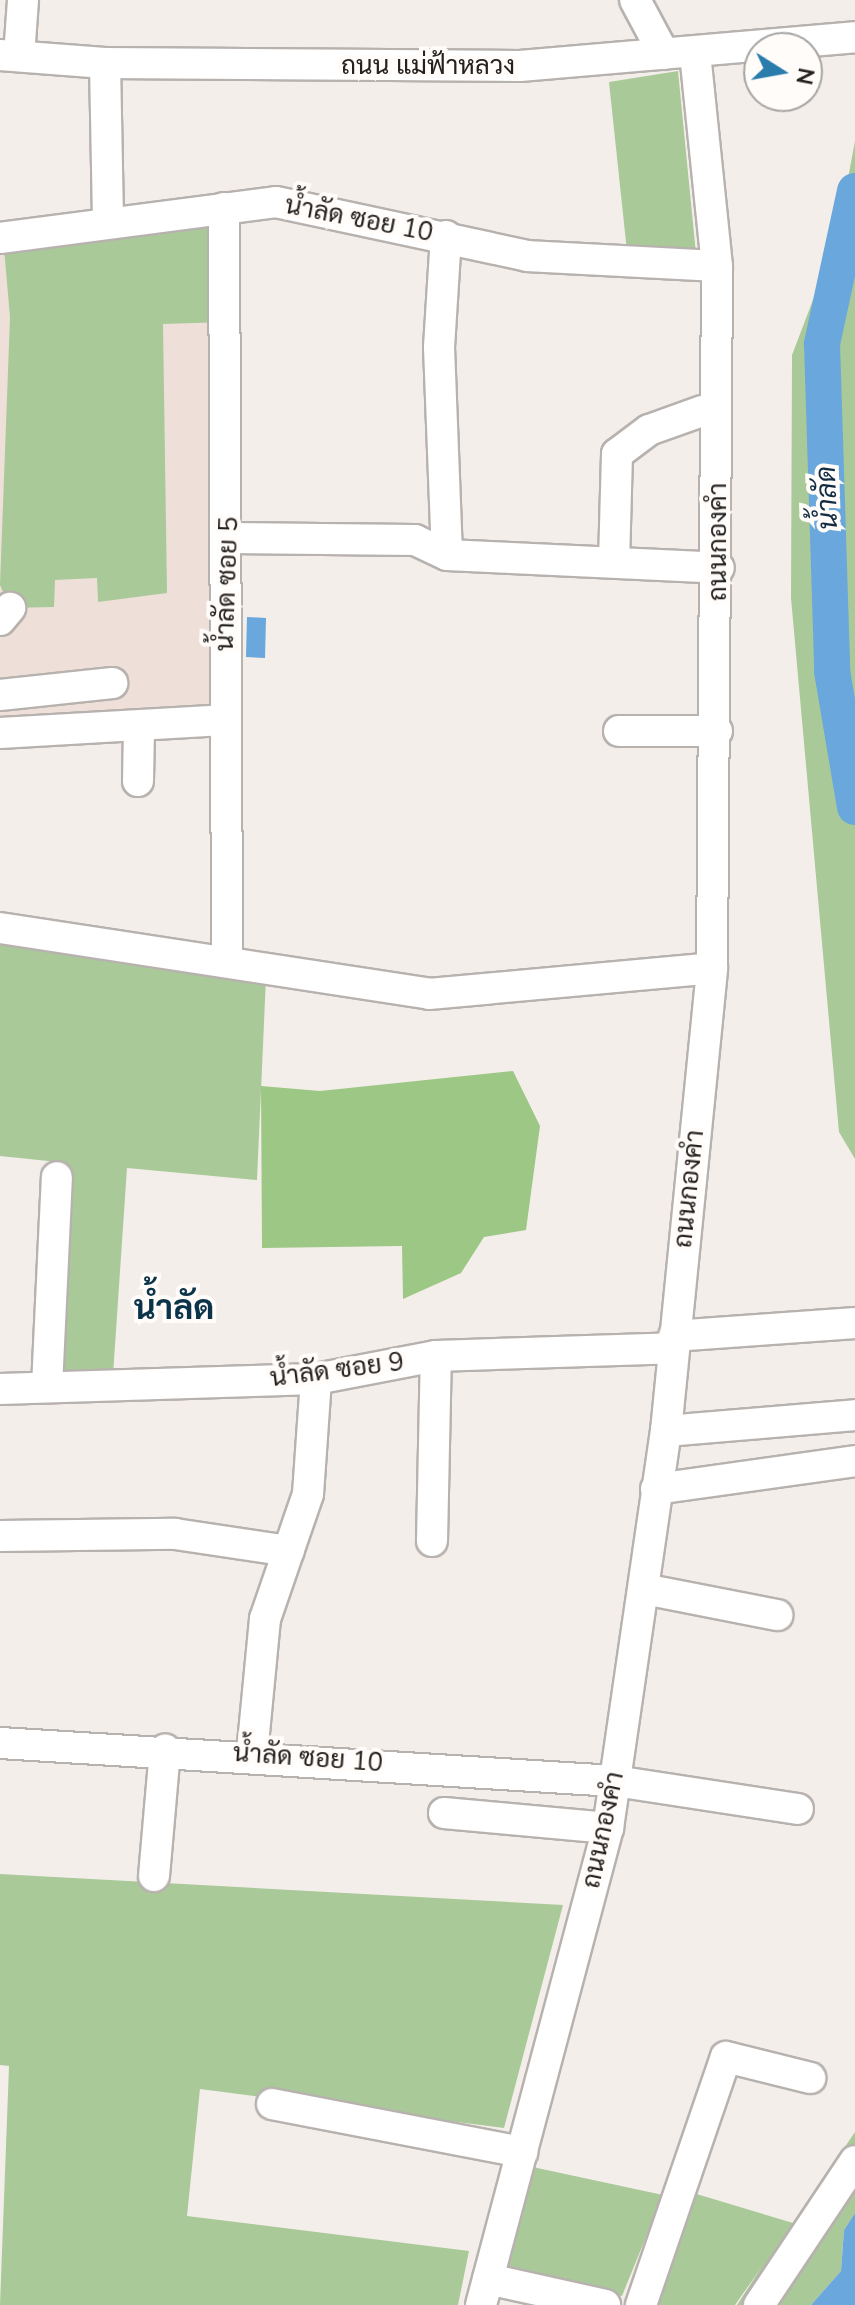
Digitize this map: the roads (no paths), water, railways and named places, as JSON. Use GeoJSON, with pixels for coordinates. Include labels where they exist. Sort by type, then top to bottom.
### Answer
{"type":"FeatureCollection","features":[{"type":"Feature","properties":{"kind":"street"},"geometry":{"type":"LineString","coordinates":[[10,55],[23,0]]}},
{"type":"Feature","properties":{"kind":"street"},"geometry":{"type":"LineString","coordinates":[[635,0],[664,54]]}},
{"type":"Feature","properties":{"kind":"street","name":"ถนน แม่ฟ้าหลวง"},"geometry":{"type":"LineString","coordinates":[[10,55],[105,63],[488,66],[695,53],[855,37]]}},
{"type":"Feature","properties":{"kind":"street","name":"ถนนกองคำ"},"geometry":{"type":"LineString","coordinates":[[485,2292],[608,1828],[666,1431],[712,968],[719,568],[717,266],[695,53]]}},
{"type":"Feature","properties":{"kind":"street"},"geometry":{"type":"LineString","coordinates":[[105,63],[108,223]]}},
{"type":"Feature","properties":{"kind":"street","name":"น้ำลัด ซอย 10"},"geometry":{"type":"LineString","coordinates":[[0,238],[276,202],[446,236],[527,256],[717,266]]}},
{"type":"Feature","properties":{"kind":"street","name":"น้ำลัด ซอย 5"},"geometry":{"type":"LineString","coordinates":[[224,208],[230,538],[224,720],[227,960]]}},
{"type":"Feature","properties":{"kind":"street"},"geometry":{"type":"LineString","coordinates":[[446,236],[439,347],[447,555]]}},
{"type":"Feature","properties":{"kind":"street"},"geometry":{"type":"LineString","coordinates":[[614,562],[617,454],[649,430],[702,411]]}},
{"type":"Feature","properties":{"kind":"street"},"geometry":{"type":"LineString","coordinates":[[230,538],[415,540],[447,555],[719,568]]}},
{"type":"Feature","properties":{"kind":"street"},"geometry":{"type":"LineString","coordinates":[[0,695],[112,683]]}},
{"type":"Feature","properties":{"kind":"street"},"geometry":{"type":"LineString","coordinates":[[0,733],[224,720]]}},
{"type":"Feature","properties":{"kind":"street"},"geometry":{"type":"LineString","coordinates":[[138,781],[139,727]]}},
{"type":"Feature","properties":{"kind":"street"},"geometry":{"type":"LineString","coordinates":[[619,731],[717,731]]}},
{"type":"Feature","properties":{"kind":"street"},"geometry":{"type":"LineString","coordinates":[[0,928],[227,960],[429,994],[712,968]]}},
{"type":"Feature","properties":{"kind":"street"},"geometry":{"type":"LineString","coordinates":[[47,1387],[57,1177]]}},
{"type":"Feature","properties":{"kind":"street","name":"น้ำลัด ซอย 9"},"geometry":{"type":"LineString","coordinates":[[0,1389],[316,1379],[436,1356],[674,1342],[855,1323]]}},
{"type":"Feature","properties":{"kind":"street"},"geometry":{"type":"LineString","coordinates":[[432,1541],[436,1356]]}},
{"type":"Feature","properties":{"kind":"street"},"geometry":{"type":"LineString","coordinates":[[252,1754],[265,1619],[308,1494],[316,1379]]}},
{"type":"Feature","properties":{"kind":"street"},"geometry":{"type":"LineString","coordinates":[[666,1431],[855,1415]]}},
{"type":"Feature","properties":{"kind":"street"},"geometry":{"type":"LineString","coordinates":[[656,1489],[855,1461]]}},
{"type":"Feature","properties":{"kind":"street"},"geometry":{"type":"LineString","coordinates":[[0,1536],[175,1534],[289,1551]]}},
{"type":"Feature","properties":{"kind":"street"},"geometry":{"type":"LineString","coordinates":[[644,1589],[777,1615]]}},
{"type":"Feature","properties":{"kind":"street","name":"น้ำลัด ซอย 10"},"geometry":{"type":"LineString","coordinates":[[0,1743],[252,1754],[615,1781],[798,1809]]}},
{"type":"Feature","properties":{"kind":"street"},"geometry":{"type":"LineString","coordinates":[[154,1876],[165,1749]]}},
{"type":"Feature","properties":{"kind":"street"},"geometry":{"type":"LineString","coordinates":[[444,1813],[608,1828]]}},
{"type":"Feature","properties":{"kind":"street"},"geometry":{"type":"LineString","coordinates":[[641,2305],[726,2057],[810,2078]]}},
{"type":"Feature","properties":{"kind":"street"},"geometry":{"type":"LineString","coordinates":[[272,2104],[522,2152]]}},
{"type":"Feature","properties":{"kind":"street"},"geometry":{"type":"LineString","coordinates":[[759,2305],[855,2161]]}},
{"type":"Feature","properties":{"kind":"street"},"geometry":{"type":"LineString","coordinates":[[485,2292],[605,2305]]}},
{"type":"Feature","properties":{"kind":"water"},"geometry":{"type":"Polygon","coordinates":[[[247,617],[266,618],[265,658],[246,657],[247,617]]]}},
{"type":"Feature","properties":{"kind":"water"},"geometry":{"type":"Polygon","coordinates":[[[855,2213],[855,2305],[811,2305],[841,2271],[844,2230],[855,2213]]]}},
{"type":"Feature","properties":{"kind":"waterway","name":"น้ำลัด"},"geometry":{"type":"LineString","coordinates":[[855,191],[822,344],[832,671],[855,807]]}},
{"type":"Feature","properties":{"kind":"district","name":"น้ำลัด"},"geometry":{"type":"Point","coordinates":[174,1309]}}]}
